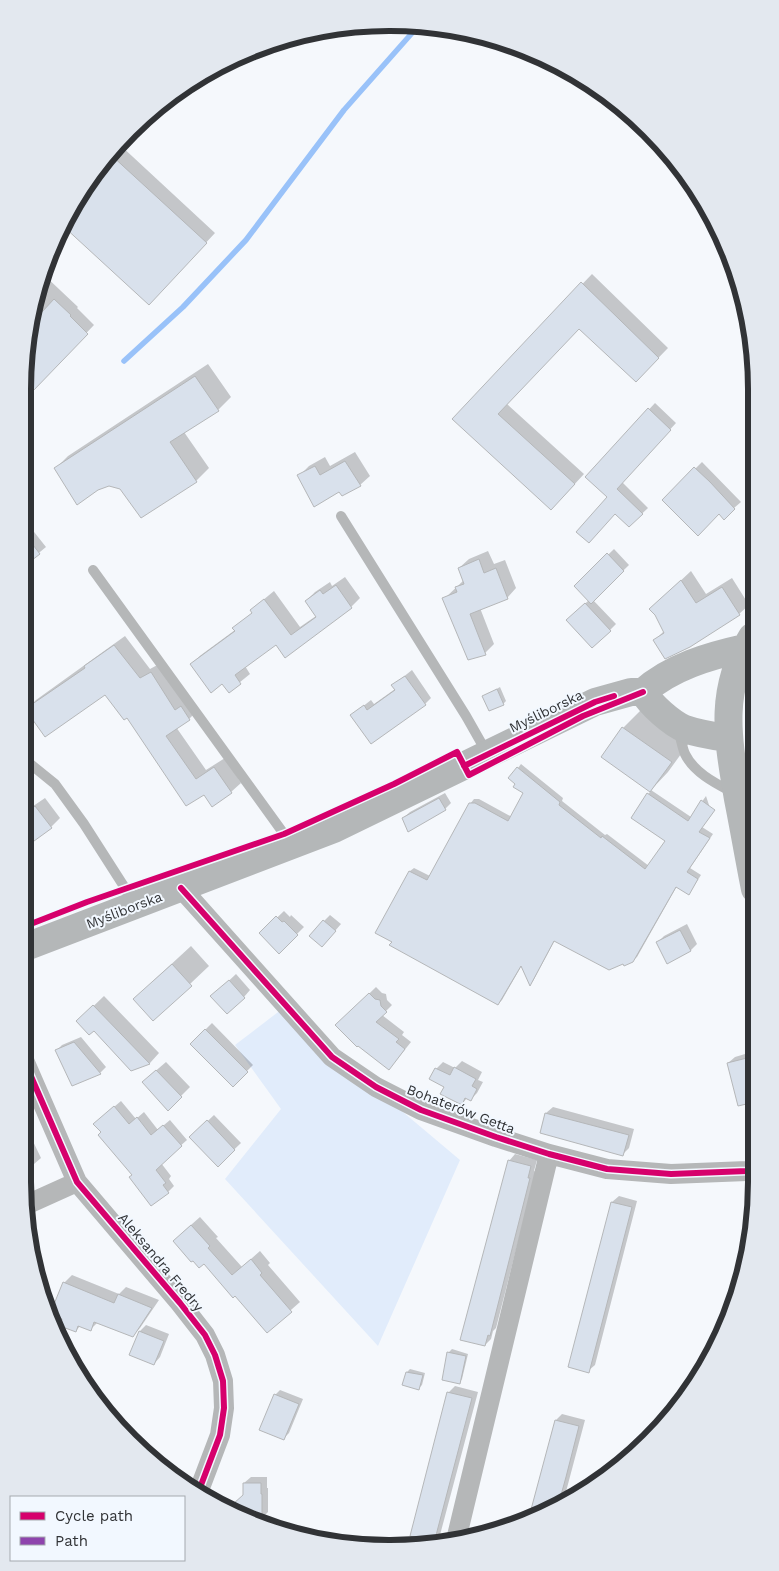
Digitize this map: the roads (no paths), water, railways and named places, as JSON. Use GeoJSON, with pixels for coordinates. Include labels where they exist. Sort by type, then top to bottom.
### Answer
{"type":"FeatureCollection","features":[{"type":"Feature","properties":{"kind":"street","name":"Myśliborska"},"geometry":{"type":"LineString","coordinates":[[31,945],[334,829],[595,702],[631,692],[643,692],[656,680],[670,673],[748,641]]}},
{"type":"Feature","properties":{"kind":"street"},"geometry":{"type":"LineString","coordinates":[[748,643],[737,667],[732,684],[729,704],[728,738],[748,850]]}},
{"type":"Feature","properties":{"kind":"street"},"geometry":{"type":"LineString","coordinates":[[643,692],[650,703],[683,728],[706,735],[728,738]]}},
{"type":"Feature","properties":{"kind":"street","name":"Bohaterów Getta"},"geometry":{"type":"LineString","coordinates":[[181,888],[332,1057],[376,1086],[421,1110],[549,1154],[607,1169],[671,1174],[748,1171]]}},
{"type":"Feature","properties":{"kind":"street","name":"Aleksandra Fredry"},"geometry":{"type":"LineString","coordinates":[[31,1077],[76,1182],[180,1303],[205,1335],[215,1355],[223,1381],[224,1408],[220,1435],[201,1486]]}},
{"type":"Feature","properties":{"kind":"street"},"geometry":{"type":"LineString","coordinates":[[458,1533],[549,1154]]}},
{"type":"Feature","properties":{"kind":"street"},"geometry":{"type":"LineString","coordinates":[[32,1202],[76,1182]]}},
{"type":"Feature","properties":{"kind":"lane"},"geometry":{"type":"LineString","coordinates":[[340,516],[488,754]]}},
{"type":"Feature","properties":{"kind":"lane"},"geometry":{"type":"LineString","coordinates":[[94,570],[284,834],[288,847]]}},
{"type":"Feature","properties":{"kind":"lane"},"geometry":{"type":"LineString","coordinates":[[676,723],[686,754],[693,766],[707,777],[738,795]]}},
{"type":"Feature","properties":{"kind":"lane"},"geometry":{"type":"LineString","coordinates":[[31,764],[55,784],[84,824],[125,888],[133,906]]}},
{"type":"Feature","properties":{"kind":"waterway"},"geometry":{"type":"LineString","coordinates":[[124,361],[183,307],[246,240],[344,110],[413,32]]}}]}
